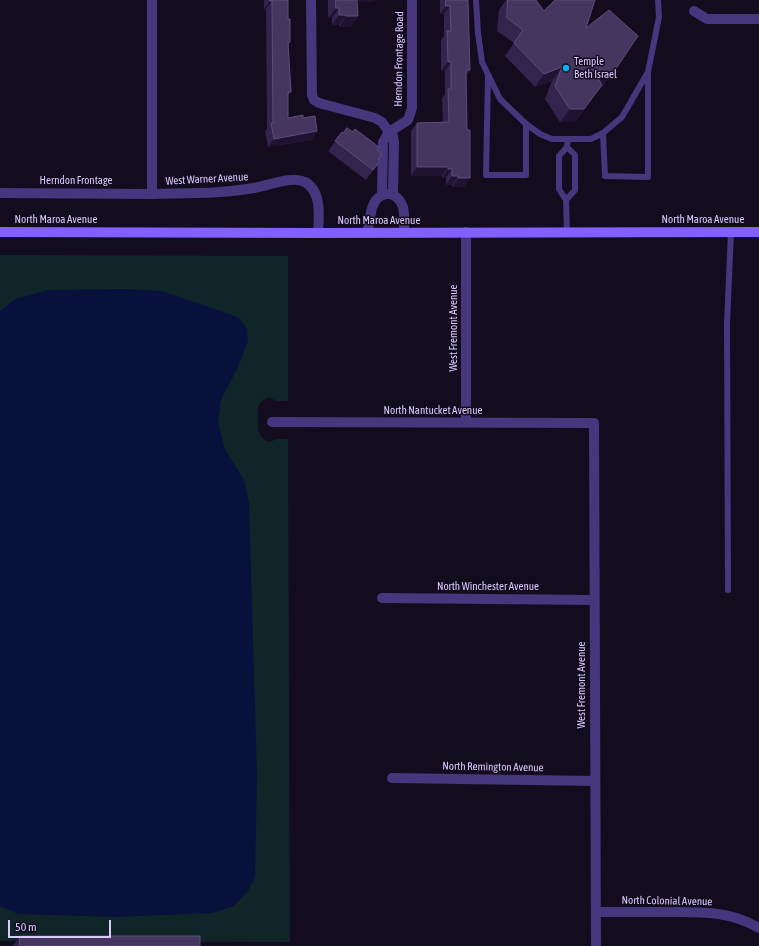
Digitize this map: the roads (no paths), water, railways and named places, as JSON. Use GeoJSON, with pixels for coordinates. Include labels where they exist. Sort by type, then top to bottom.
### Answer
{"type":"FeatureCollection","features":[{"type":"Feature","properties":{"kind":"main road","name":"North Maroa Avenue"},"geometry":{"type":"LineString","coordinates":[[0,232],[759,232]]}},
{"type":"Feature","properties":{"kind":"street","name":"West Warner Avenue"},"geometry":{"type":"LineString","coordinates":[[152,0],[152,194],[247,190],[289,180],[297,180],[305,182],[317,198],[319,212],[318,233]]}},
{"type":"Feature","properties":{"kind":"street"},"geometry":{"type":"LineString","coordinates":[[311,0],[312,95],[314,100],[319,103],[375,118],[382,122],[393,136],[394,142],[393,195]]}},
{"type":"Feature","properties":{"kind":"street","name":"Herndon Frontage Road"},"geometry":{"type":"LineString","coordinates":[[389,132],[408,120],[412,108],[412,0]]}},
{"type":"Feature","properties":{"kind":"street"},"geometry":{"type":"LineString","coordinates":[[694,11],[707,19],[759,19]]}},
{"type":"Feature","properties":{"kind":"street"},"geometry":{"type":"LineString","coordinates":[[367,233],[372,207],[382,194],[383,142],[389,132]]}},
{"type":"Feature","properties":{"kind":"street","name":"Herndon Frontage"},"geometry":{"type":"LineString","coordinates":[[0,193],[152,194]]}},
{"type":"Feature","properties":{"kind":"street"},"geometry":{"type":"LineString","coordinates":[[382,194],[393,195],[398,199],[403,207],[404,232]]}},
{"type":"Feature","properties":{"kind":"street","name":"West Fremont Avenue"},"geometry":{"type":"LineString","coordinates":[[466,232],[466,423]]}},
{"type":"Feature","properties":{"kind":"street","name":"North Nantucket Avenue"},"geometry":{"type":"LineString","coordinates":[[272,422],[594,423]]}},
{"type":"Feature","properties":{"kind":"street","name":"West Fremont Avenue"},"geometry":{"type":"LineString","coordinates":[[594,423],[596,946]]}},
{"type":"Feature","properties":{"kind":"street","name":"North Winchester Avenue"},"geometry":{"type":"LineString","coordinates":[[382,598],[594,600]]}},
{"type":"Feature","properties":{"kind":"street","name":"North Remington Avenue"},"geometry":{"type":"LineString","coordinates":[[392,778],[595,781]]}},
{"type":"Feature","properties":{"kind":"street","name":"North Colonial Avenue"},"geometry":{"type":"LineString","coordinates":[[596,912],[707,912],[727,915],[759,928]]}},
{"type":"Feature","properties":{"kind":"lane"},"geometry":{"type":"LineString","coordinates":[[476,0],[482,62],[500,99],[526,124],[540,134],[552,139],[591,139],[603,133],[622,117],[648,72]]}},
{"type":"Feature","properties":{"kind":"lane"},"geometry":{"type":"LineString","coordinates":[[603,133],[604,176],[648,177],[648,72],[659,17],[658,0]]}},
{"type":"Feature","properties":{"kind":"lane"},"geometry":{"type":"LineString","coordinates":[[488,74],[486,175],[526,175],[526,124]]}},
{"type":"Feature","properties":{"kind":"lane"},"geometry":{"type":"LineString","coordinates":[[566,200],[576,190],[575,155],[568,147],[568,139]]}},
{"type":"Feature","properties":{"kind":"lane"},"geometry":{"type":"LineString","coordinates":[[567,232],[566,200],[559,189],[560,156],[568,147]]}},
{"type":"Feature","properties":{"kind":"lane"},"geometry":{"type":"LineString","coordinates":[[728,590],[727,324],[731,232]]}},
{"type":"Feature","properties":{"kind":"place","name":"Temple Beth Israel"},"geometry":{"type":"Point","coordinates":[566,68]}}]}
